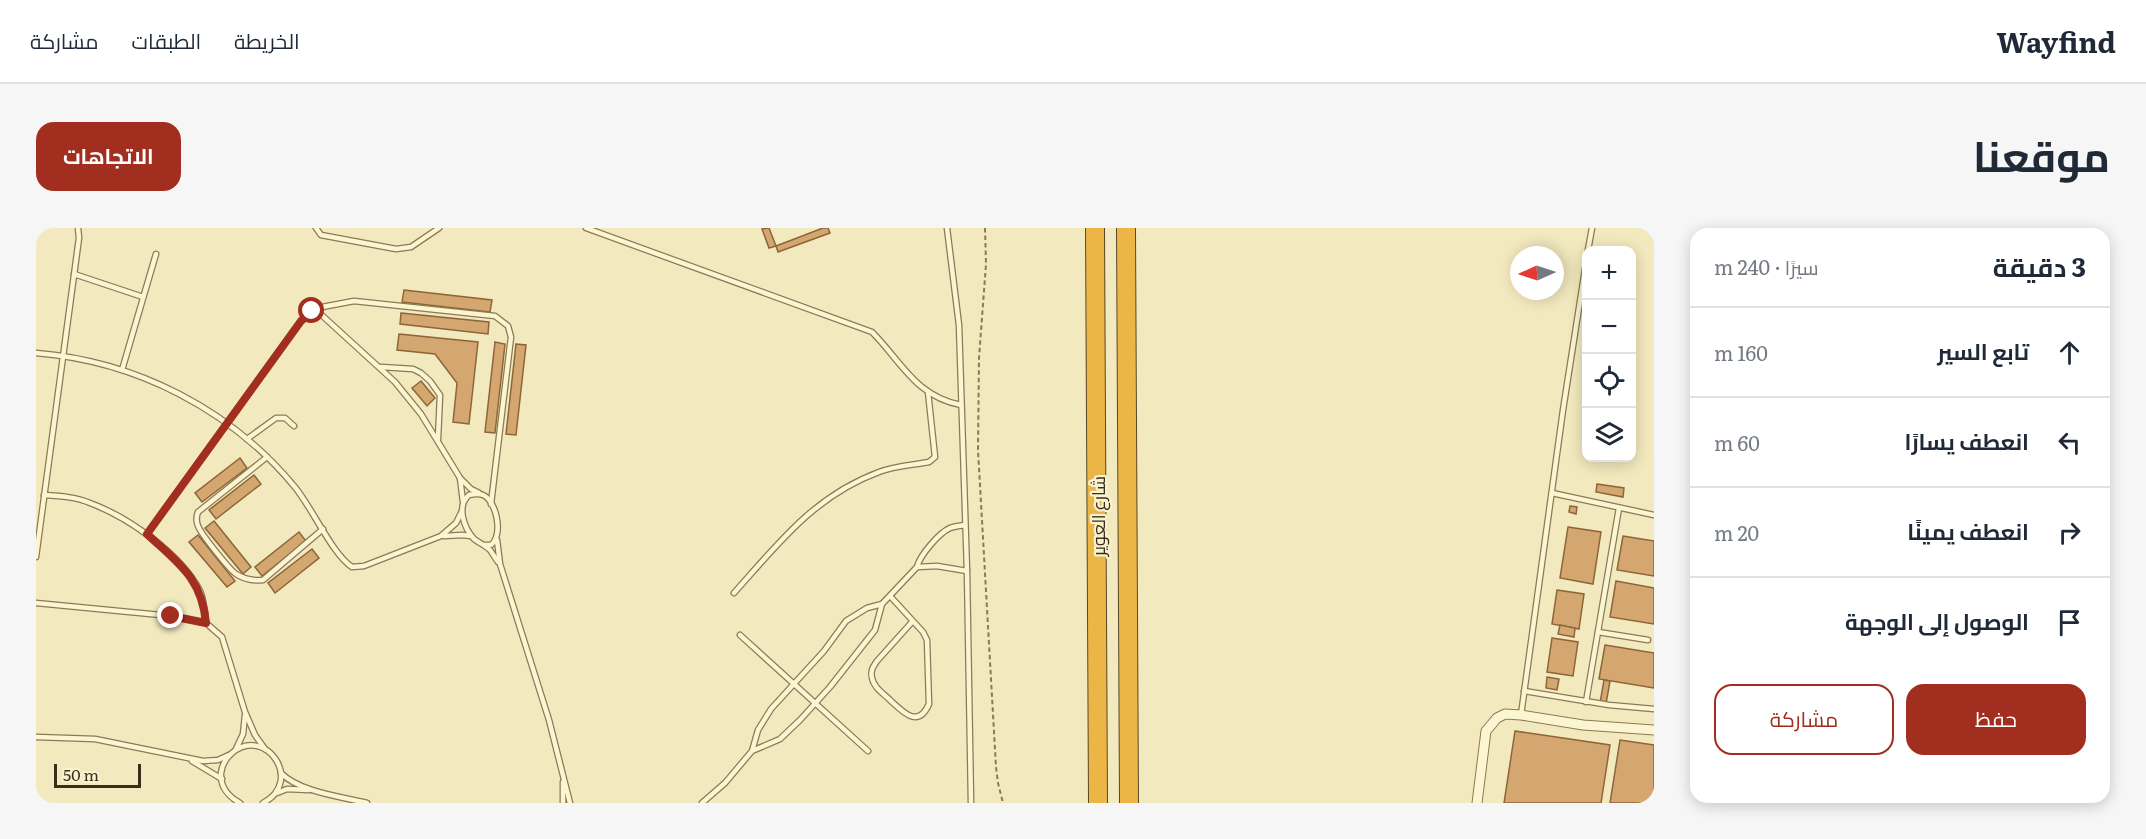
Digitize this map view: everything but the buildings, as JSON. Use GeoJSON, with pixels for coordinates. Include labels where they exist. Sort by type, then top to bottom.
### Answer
{"type":"FeatureCollection","features":[{"type":"Feature","properties":{"kind":"highway","name":"شارع العوير"},"geometry":{"type":"LineString","coordinates":[[1095,228],[1098,803]]}},
{"type":"Feature","properties":{"kind":"highway","name":"شارع العوير"},"geometry":{"type":"LineString","coordinates":[[1126,228],[1129,803]]}},
{"type":"Feature","properties":{"kind":"street"},"geometry":{"type":"LineString","coordinates":[[1477,803],[1486,731],[1497,718],[1505,714],[1654,730]]}},
{"type":"Feature","properties":{"kind":"lane"},"geometry":{"type":"LineString","coordinates":[[36,557],[79,238],[78,228]]}},
{"type":"Feature","properties":{"kind":"lane"},"geometry":{"type":"LineString","coordinates":[[316,228],[321,235],[396,249],[411,247],[439,228]]}},
{"type":"Feature","properties":{"kind":"lane"},"geometry":{"type":"LineString","coordinates":[[586,228],[872,332],[912,381],[928,392],[961,405]]}},
{"type":"Feature","properties":{"kind":"lane"},"geometry":{"type":"LineString","coordinates":[[947,228],[959,325],[967,571],[971,803]]}},
{"type":"Feature","properties":{"kind":"lane"},"geometry":{"type":"LineString","coordinates":[[1589,246],[1592,228]]}},
{"type":"Feature","properties":{"kind":"lane"},"geometry":{"type":"LineString","coordinates":[[122,370],[156,254]]}},
{"type":"Feature","properties":{"kind":"lane"},"geometry":{"type":"LineString","coordinates":[[74,274],[143,297]]}},
{"type":"Feature","properties":{"kind":"lane"},"geometry":{"type":"LineString","coordinates":[[1521,715],[1582,296]]}},
{"type":"Feature","properties":{"kind":"lane"},"geometry":{"type":"LineString","coordinates":[[147,534],[301,321],[315,309],[345,302],[365,301],[495,316],[506,322],[511,337],[491,504]]}},
{"type":"Feature","properties":{"kind":"lane"},"geometry":{"type":"LineString","coordinates":[[315,309],[395,381],[421,414],[460,478],[471,489],[487,497],[491,504],[498,525],[496,540],[500,564],[537,678],[570,803]]}},
{"type":"Feature","properties":{"kind":"lane"},"geometry":{"type":"LineString","coordinates":[[36,353],[63,356],[122,370],[190,399],[227,423],[267,457],[293,485],[336,552],[348,564],[357,568],[441,536],[462,535],[472,537],[484,545],[500,564]]}},
{"type":"Feature","properties":{"kind":"lane"},"geometry":{"type":"LineString","coordinates":[[380,367],[413,369],[422,373],[430,381],[440,395],[438,441]]}},
{"type":"Feature","properties":{"kind":"lane"},"geometry":{"type":"LineString","coordinates":[[734,593],[799,521],[847,486],[881,471],[929,462],[935,457],[928,392]]}},
{"type":"Feature","properties":{"kind":"lane"},"geometry":{"type":"LineString","coordinates":[[247,439],[276,418],[285,418],[294,426]]}},
{"type":"Feature","properties":{"kind":"lane"},"geometry":{"type":"LineString","coordinates":[[267,457],[198,512],[196,520],[199,529],[234,573],[256,581],[263,580],[323,529]]}},
{"type":"Feature","properties":{"kind":"lane"},"geometry":{"type":"LineString","coordinates":[[460,478],[464,502]]}},
{"type":"Feature","properties":{"kind":"lane"},"geometry":{"type":"LineString","coordinates":[[1552,493],[1654,515]]}},
{"type":"Feature","properties":{"kind":"lane"},"geometry":{"type":"LineString","coordinates":[[441,536],[456,523],[469,495],[482,494]]}},
{"type":"Feature","properties":{"kind":"lane"},"geometry":{"type":"LineString","coordinates":[[44,495],[89,502],[123,518],[147,534],[182,566],[201,592],[206,623]]}},
{"type":"Feature","properties":{"kind":"lane"},"geometry":{"type":"LineString","coordinates":[[1586,702],[1619,507]]}},
{"type":"Feature","properties":{"kind":"lane"},"geometry":{"type":"LineString","coordinates":[[462,510],[466,527],[472,537]]}},
{"type":"Feature","properties":{"kind":"lane"},"geometry":{"type":"LineString","coordinates":[[752,751],[780,739],[816,703],[862,649],[875,630],[882,604],[917,567],[919,559],[948,529],[965,525]]}},
{"type":"Feature","properties":{"kind":"lane"},"geometry":{"type":"LineString","coordinates":[[484,545],[491,545],[496,540]]}},
{"type":"Feature","properties":{"kind":"lane"},"geometry":{"type":"LineString","coordinates":[[917,567],[937,566],[967,571]]}},
{"type":"Feature","properties":{"kind":"lane"},"geometry":{"type":"LineString","coordinates":[[890,596],[923,632],[927,640],[929,704],[925,713],[913,717],[905,714],[874,685],[871,676],[872,668],[877,661],[912,621]]}},
{"type":"Feature","properties":{"kind":"lane"},"geometry":{"type":"LineString","coordinates":[[36,603],[171,616],[206,623],[222,637],[245,712],[255,735],[279,763],[280,783],[275,794]]}},
{"type":"Feature","properties":{"kind":"lane"},"geometry":{"type":"LineString","coordinates":[[702,803],[725,783],[752,751],[758,730],[771,710],[824,651],[846,621],[867,608],[882,604]]}},
{"type":"Feature","properties":{"kind":"lane"},"geometry":{"type":"LineString","coordinates":[[1598,632],[1648,640]]}},
{"type":"Feature","properties":{"kind":"lane"},"geometry":{"type":"LineString","coordinates":[[740,635],[868,751]]}},
{"type":"Feature","properties":{"kind":"lane"},"geometry":{"type":"LineString","coordinates":[[1524,691],[1586,702],[1654,709]]}},
{"type":"Feature","properties":{"kind":"lane"},"geometry":{"type":"LineString","coordinates":[[235,751],[243,734],[245,712]]}},
{"type":"Feature","properties":{"kind":"lane"},"geometry":{"type":"LineString","coordinates":[[36,737],[96,739],[190,760],[218,760],[229,756]]}},
{"type":"Feature","properties":{"kind":"lane"},"geometry":{"type":"LineString","coordinates":[[240,803],[234,801],[226,792],[222,779],[224,764],[235,751],[246,746],[265,749]]}},
{"type":"Feature","properties":{"kind":"lane"},"geometry":{"type":"LineString","coordinates":[[190,760],[222,779]]}},
{"type":"Feature","properties":{"kind":"lane"},"geometry":{"type":"LineString","coordinates":[[561,767],[563,803]]}},
{"type":"Feature","properties":{"kind":"lane"},"geometry":{"type":"LineString","coordinates":[[281,773],[312,790]]}},
{"type":"Feature","properties":{"kind":"lane"},"geometry":{"type":"LineString","coordinates":[[263,803],[287,789],[312,790],[367,803]]}},
{"type":"Feature","properties":{"kind":"path"},"geometry":{"type":"LineString","coordinates":[[985,228],[986,264],[979,358],[978,450],[996,767],[1003,803]]}},
{"type":"Feature","properties":{"kind":"route"},"geometry":{"type":"LineString","coordinates":[[171,616],[206,623],[201,592],[182,566],[147,534],[301,321],[312,311]]}}]}
